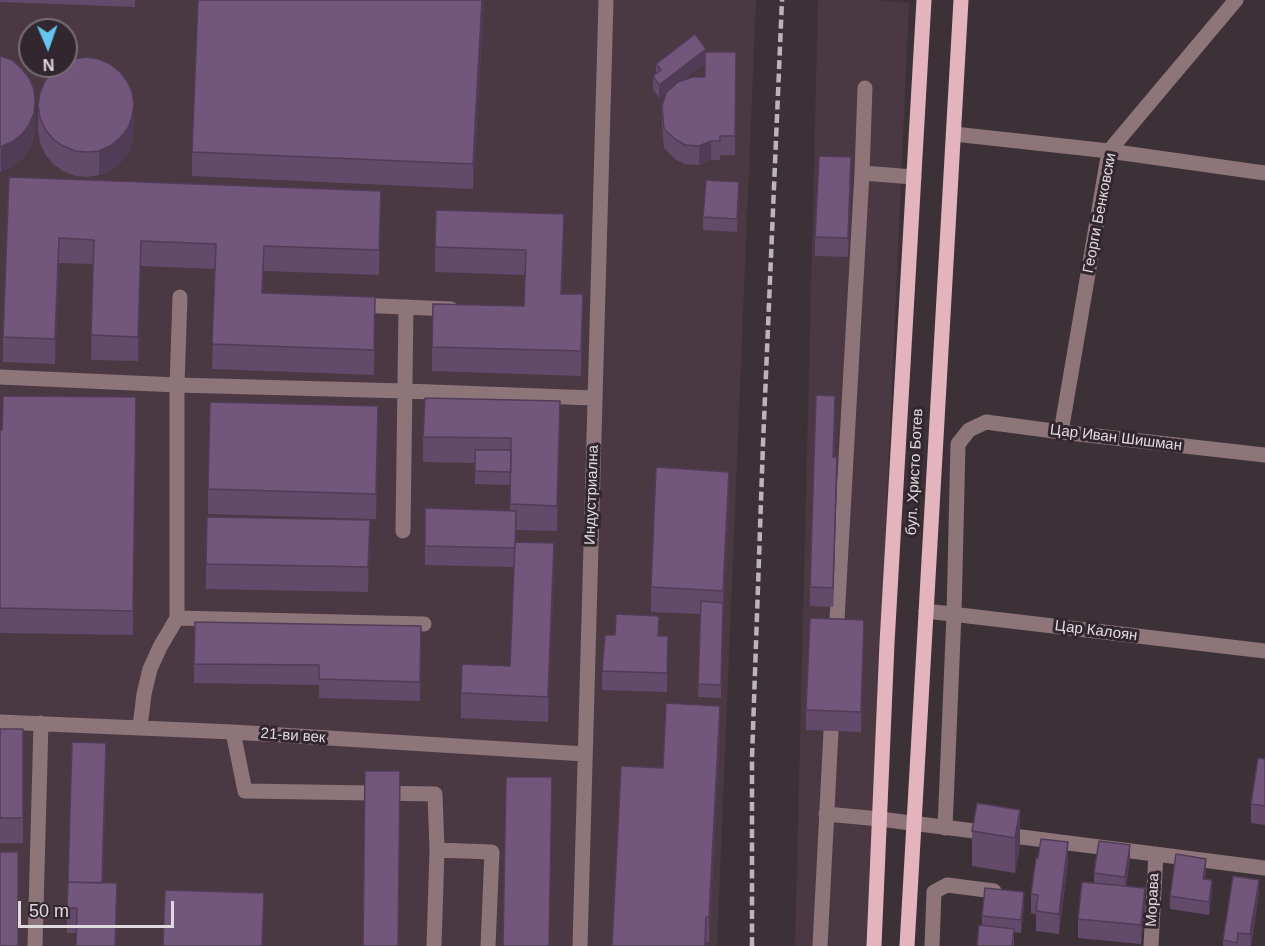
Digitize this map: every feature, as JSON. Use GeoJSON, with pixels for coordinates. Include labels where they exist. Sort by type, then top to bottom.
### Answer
{"type":"FeatureCollection","features":[{"type":"Feature","properties":{"kind":"main road","name":"бул. Христо Ботев"},"geometry":{"type":"LineString","coordinates":[[874,946],[887,643],[924,0]]}},
{"type":"Feature","properties":{"kind":"main road","name":"бул. Христо Ботев"},"geometry":{"type":"LineString","coordinates":[[907,946],[961,0]]}},
{"type":"Feature","properties":{"kind":"street","name":"Индустриална"},"geometry":{"type":"LineString","coordinates":[[580,946],[606,0]]}},
{"type":"Feature","properties":{"kind":"street","name":"Индустриална"},"geometry":{"type":"LineString","coordinates":[[604,44],[615,0]]}},
{"type":"Feature","properties":{"kind":"street","name":"Георги Бенковски"},"geometry":{"type":"LineString","coordinates":[[1061,432],[1109,151],[1236,0]]}},
{"type":"Feature","properties":{"kind":"street"},"geometry":{"type":"LineString","coordinates":[[836,648],[865,88]]}},
{"type":"Feature","properties":{"kind":"street"},"geometry":{"type":"LineString","coordinates":[[954,135],[1109,151],[1265,173]]}},
{"type":"Feature","properties":{"kind":"street"},"geometry":{"type":"LineString","coordinates":[[862,173],[914,177]]}},
{"type":"Feature","properties":{"kind":"street"},"geometry":{"type":"LineString","coordinates":[[140,728],[150,669],[177,618],[177,385],[180,297]]}},
{"type":"Feature","properties":{"kind":"street"},"geometry":{"type":"LineString","coordinates":[[347,305],[463,309]]}},
{"type":"Feature","properties":{"kind":"street"},"geometry":{"type":"LineString","coordinates":[[403,531],[406,307]]}},
{"type":"Feature","properties":{"kind":"street"},"geometry":{"type":"LineString","coordinates":[[0,377],[594,399]]}},
{"type":"Feature","properties":{"kind":"street","name":"Цар Иван Шишман"},"geometry":{"type":"LineString","coordinates":[[954,614],[958,444],[969,430],[986,422],[1265,455]]}},
{"type":"Feature","properties":{"kind":"street","name":"Цар Калоян"},"geometry":{"type":"LineString","coordinates":[[926,611],[1265,651]]}},
{"type":"Feature","properties":{"kind":"street"},"geometry":{"type":"LineString","coordinates":[[945,828],[954,614]]}},
{"type":"Feature","properties":{"kind":"street"},"geometry":{"type":"LineString","coordinates":[[177,618],[424,624]]}},
{"type":"Feature","properties":{"kind":"street"},"geometry":{"type":"LineString","coordinates":[[820,946],[833,696]]}},
{"type":"Feature","properties":{"kind":"street","name":"21-ви век"},"geometry":{"type":"LineString","coordinates":[[0,722],[233,732],[585,754]]}},
{"type":"Feature","properties":{"kind":"street"},"geometry":{"type":"LineString","coordinates":[[35,946],[41,723]]}},
{"type":"Feature","properties":{"kind":"street"},"geometry":{"type":"LineString","coordinates":[[233,732],[245,791],[435,794],[437,850],[434,946]]}},
{"type":"Feature","properties":{"kind":"street"},"geometry":{"type":"LineString","coordinates":[[826,814],[914,823],[1265,868]]}},
{"type":"Feature","properties":{"kind":"street"},"geometry":{"type":"LineString","coordinates":[[437,850],[492,852],[488,946]]}},
{"type":"Feature","properties":{"kind":"street","name":"Морава"},"geometry":{"type":"LineString","coordinates":[[1151,946],[1155,854]]}},
{"type":"Feature","properties":{"kind":"street"},"geometry":{"type":"LineString","coordinates":[[932,946],[934,892],[947,885],[994,891]]}},
{"type":"Feature","properties":{"kind":"shaded area"},"geometry":{"type":"Polygon","coordinates":[[[0,0],[756,0],[717,946],[0,946],[0,0]]]}},
{"type":"Feature","properties":{"kind":"shaded area"},"geometry":{"type":"Polygon","coordinates":[[[818,0],[878,0],[909,3],[867,946],[795,946],[818,0]]]}},
{"type":"Feature","properties":{"kind":"building"},"geometry":{"type":"Polygon","coordinates":[[[198,0],[482,0],[473,164],[192,152],[198,0]]]}},
{"type":"Feature","properties":{"kind":"building"},"geometry":{"type":"Polygon","coordinates":[[[695,34],[706,49],[659,85],[653,76],[661,70],[656,64],[695,34]]]}},
{"type":"Feature","properties":{"kind":"building"},"geometry":{"type":"Polygon","coordinates":[[[705,52],[736,52],[735,136],[720,136],[720,141],[711,141],[699,146],[685,145],[664,129],[662,106],[666,93],[678,82],[693,77],[705,77],[705,52]]]}},
{"type":"Feature","properties":{"kind":"building"},"geometry":{"type":"Polygon","coordinates":[[[0,56],[12,60],[18,65],[18,78],[29,78],[34,89],[35,101],[34,113],[29,125],[12,142],[0,147],[0,56]]]}},
{"type":"Feature","properties":{"kind":"building"},"geometry":{"type":"Polygon","coordinates":[[[78,58],[99,59],[110,64],[120,72],[132,92],[134,104],[128,128],[110,146],[99,151],[75,151],[63,146],[53,139],[40,118],[38,105],[45,81],[47,78],[78,78],[78,58]]]}},
{"type":"Feature","properties":{"kind":"building"},"geometry":{"type":"Polygon","coordinates":[[[819,156],[851,157],[848,238],[815,237],[819,156]]]}},
{"type":"Feature","properties":{"kind":"building"},"geometry":{"type":"Polygon","coordinates":[[[9,177],[381,191],[379,250],[264,246],[262,293],[375,297],[374,350],[212,344],[216,244],[141,241],[138,337],[91,335],[94,240],[59,238],[55,339],[3,337],[9,177]]]}},
{"type":"Feature","properties":{"kind":"building"},"geometry":{"type":"Polygon","coordinates":[[[706,180],[739,182],[737,219],[703,217],[706,180]]]}},
{"type":"Feature","properties":{"kind":"building"},"geometry":{"type":"Polygon","coordinates":[[[436,210],[564,214],[561,294],[583,294],[581,351],[432,347],[433,304],[524,306],[526,250],[435,247],[436,210]]]}},
{"type":"Feature","properties":{"kind":"building"},"geometry":{"type":"Polygon","coordinates":[[[816,395],[835,396],[833,457],[837,457],[833,588],[810,587],[816,395]]]}},
{"type":"Feature","properties":{"kind":"building"},"geometry":{"type":"Polygon","coordinates":[[[3,396],[136,397],[133,611],[0,608],[0,430],[2,430],[3,396]]]}},
{"type":"Feature","properties":{"kind":"building"},"geometry":{"type":"Polygon","coordinates":[[[425,398],[560,401],[557,506],[510,504],[511,438],[423,437],[425,398]]]}},
{"type":"Feature","properties":{"kind":"building"},"geometry":{"type":"Polygon","coordinates":[[[210,402],[378,406],[376,494],[208,489],[210,402]]]}},
{"type":"Feature","properties":{"kind":"building"},"geometry":{"type":"Polygon","coordinates":[[[475,450],[511,450],[511,472],[475,471],[475,450]]]}},
{"type":"Feature","properties":{"kind":"building"},"geometry":{"type":"Polygon","coordinates":[[[656,467],[729,472],[723,591],[651,587],[656,467]]]}},
{"type":"Feature","properties":{"kind":"building"},"geometry":{"type":"Polygon","coordinates":[[[425,508],[516,511],[515,548],[425,546],[425,508]]]}},
{"type":"Feature","properties":{"kind":"building"},"geometry":{"type":"Polygon","coordinates":[[[207,517],[370,520],[368,567],[206,564],[207,517]]]}},
{"type":"Feature","properties":{"kind":"building"},"geometry":{"type":"Polygon","coordinates":[[[515,542],[554,543],[548,697],[461,693],[462,664],[510,666],[515,542]]]}},
{"type":"Feature","properties":{"kind":"building"},"geometry":{"type":"Polygon","coordinates":[[[701,601],[723,603],[721,685],[698,684],[701,601]]]}},
{"type":"Feature","properties":{"kind":"building"},"geometry":{"type":"Polygon","coordinates":[[[616,614],[659,616],[658,636],[668,636],[667,673],[602,671],[605,635],[615,635],[616,614]]]}},
{"type":"Feature","properties":{"kind":"building"},"geometry":{"type":"Polygon","coordinates":[[[810,618],[864,620],[861,712],[806,710],[810,618]]]}},
{"type":"Feature","properties":{"kind":"building"},"geometry":{"type":"Polygon","coordinates":[[[195,622],[421,626],[420,682],[319,679],[319,665],[194,664],[195,622]]]}},
{"type":"Feature","properties":{"kind":"building"},"geometry":{"type":"Polygon","coordinates":[[[666,703],[720,706],[709,917],[706,917],[705,946],[612,946],[621,766],[663,768],[666,703]]]}},
{"type":"Feature","properties":{"kind":"building"},"geometry":{"type":"Polygon","coordinates":[[[0,729],[23,729],[23,818],[0,818],[0,729]]]}},
{"type":"Feature","properties":{"kind":"building"},"geometry":{"type":"Polygon","coordinates":[[[72,742],[106,743],[102,883],[68,882],[72,742]]]}},
{"type":"Feature","properties":{"kind":"building"},"geometry":{"type":"Polygon","coordinates":[[[1258,758],[1265,759],[1265,806],[1251,804],[1258,758]]]}},
{"type":"Feature","properties":{"kind":"building"},"geometry":{"type":"Polygon","coordinates":[[[365,771],[400,771],[398,946],[363,946],[365,771]]]}},
{"type":"Feature","properties":{"kind":"building"},"geometry":{"type":"Polygon","coordinates":[[[506,777],[552,777],[549,946],[503,946],[506,777]]]}},
{"type":"Feature","properties":{"kind":"building"},"geometry":{"type":"Polygon","coordinates":[[[977,803],[1020,810],[1015,838],[972,831],[977,803]]]}},
{"type":"Feature","properties":{"kind":"building"},"geometry":{"type":"Polygon","coordinates":[[[1041,839],[1068,842],[1059,914],[1036,911],[1038,895],[1031,894],[1041,839]]]}},
{"type":"Feature","properties":{"kind":"building"},"geometry":{"type":"Polygon","coordinates":[[[1099,841],[1130,845],[1125,877],[1094,873],[1099,841]]]}},
{"type":"Feature","properties":{"kind":"building"},"geometry":{"type":"Polygon","coordinates":[[[0,852],[18,852],[18,946],[0,946],[0,852]]]}},
{"type":"Feature","properties":{"kind":"building"},"geometry":{"type":"Polygon","coordinates":[[[1176,854],[1206,859],[1203,879],[1212,880],[1209,902],[1170,896],[1176,854]]]}},
{"type":"Feature","properties":{"kind":"building"},"geometry":{"type":"Polygon","coordinates":[[[1233,876],[1259,880],[1250,934],[1238,933],[1237,943],[1223,940],[1233,876]]]}},
{"type":"Feature","properties":{"kind":"building"},"geometry":{"type":"Polygon","coordinates":[[[68,882],[117,883],[115,946],[76,946],[77,908],[67,908],[68,882]]]}},
{"type":"Feature","properties":{"kind":"building"},"geometry":{"type":"Polygon","coordinates":[[[1082,882],[1145,888],[1141,925],[1078,919],[1082,882]]]}},
{"type":"Feature","properties":{"kind":"building"},"geometry":{"type":"Polygon","coordinates":[[[985,888],[1024,892],[1021,920],[982,916],[985,888]]]}},
{"type":"Feature","properties":{"kind":"building"},"geometry":{"type":"Polygon","coordinates":[[[165,890],[264,893],[262,946],[163,946],[165,890]]]}},
{"type":"Feature","properties":{"kind":"building"},"geometry":{"type":"Polygon","coordinates":[[[979,925],[1014,929],[1012,946],[977,946],[979,925]]]}},
{"type":"Feature","properties":{"kind":"railway"},"geometry":{"type":"LineString","coordinates":[[752,946],[752,758],[782,0]]}}]}
